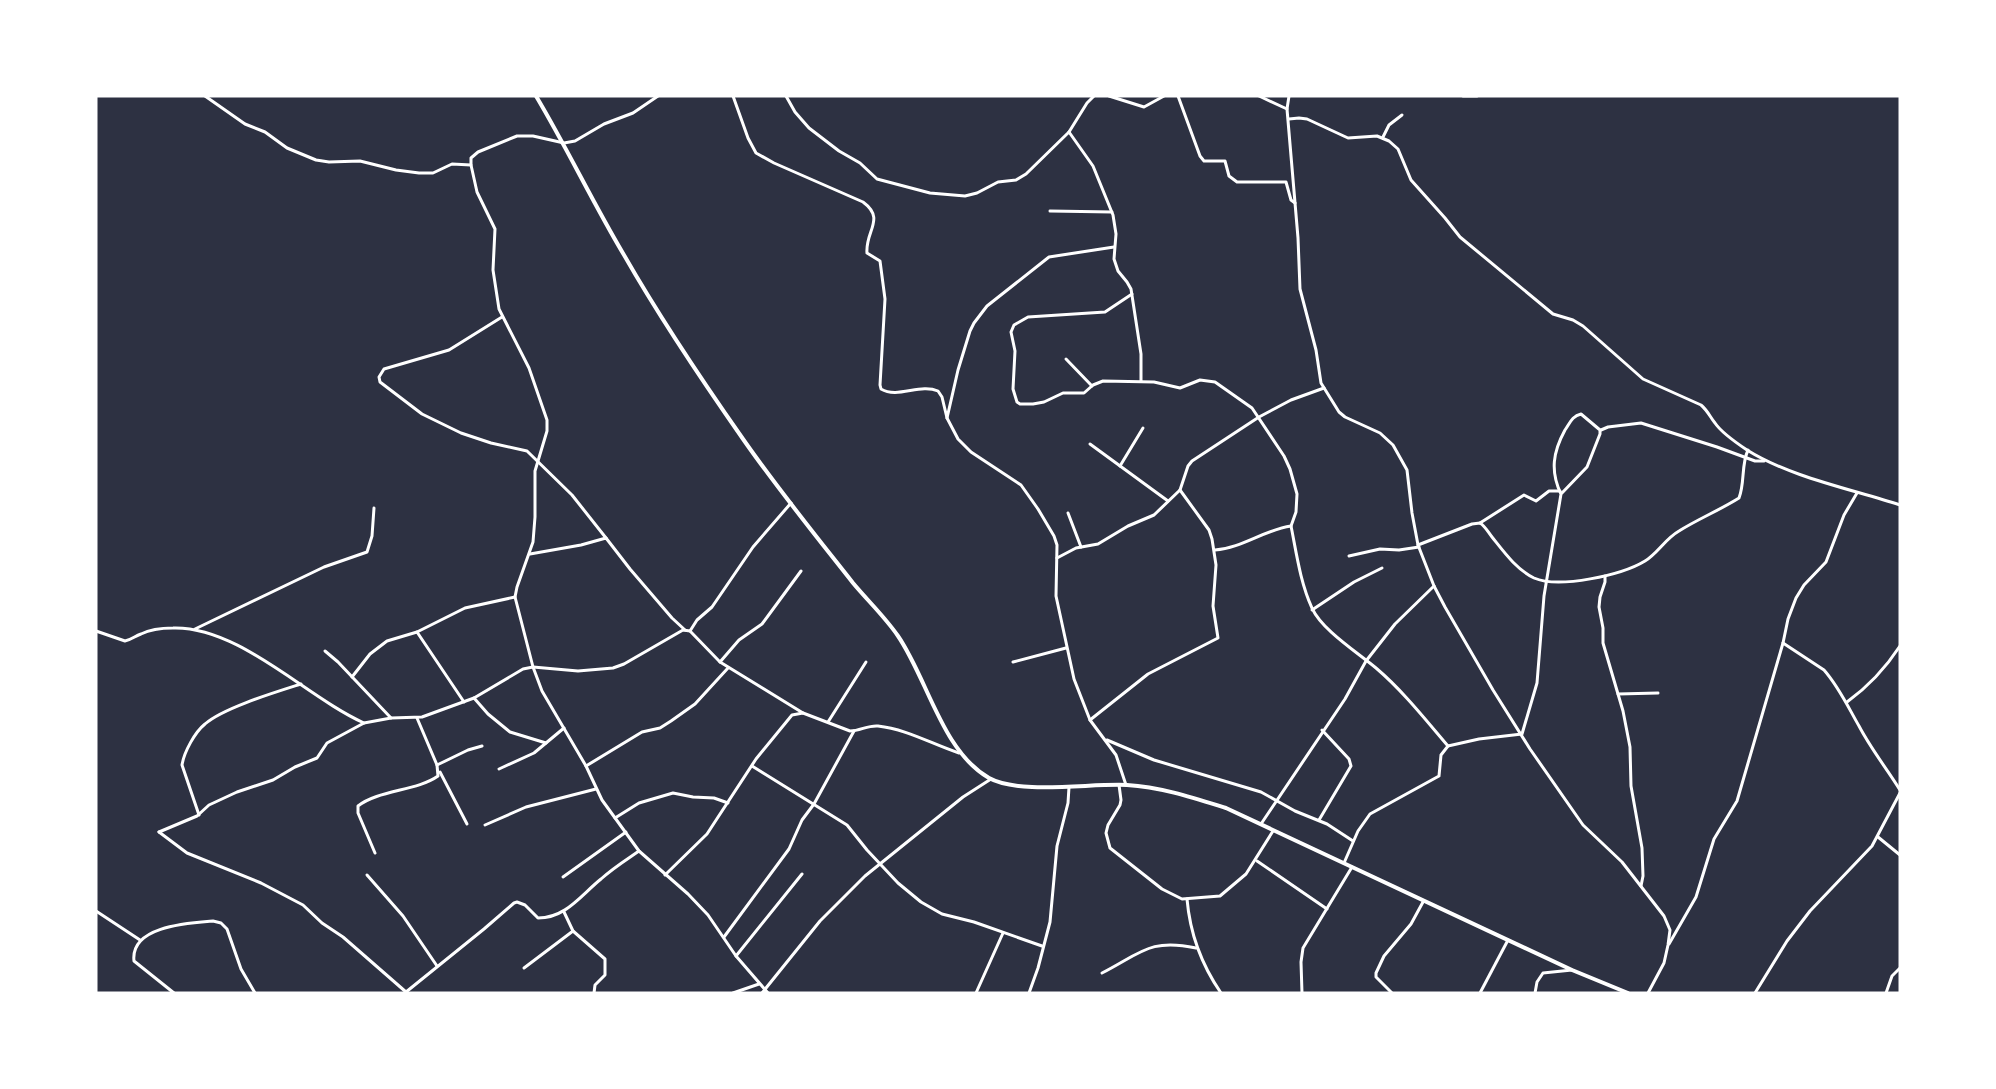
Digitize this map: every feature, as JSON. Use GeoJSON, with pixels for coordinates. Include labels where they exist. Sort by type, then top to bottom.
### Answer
{"type":"FeatureCollection","features":[{"type":"Feature","properties":{"kind":"street"},"geometry":{"type":"LineString","coordinates":[[205,96],[245,124],[265,132],[287,148],[323,162],[360,161],[418,173],[433,172],[449,164],[471,165]]}},
{"type":"Feature","properties":{"kind":"street"},"geometry":{"type":"LineString","coordinates":[[536,96],[564,142],[622,253],[672,335],[742,439],[855,585],[897,635],[919,672],[953,744],[972,765],[991,779],[1026,786],[1126,785],[1186,795],[1226,808],[1424,902],[1572,970],[1628,993]]}},
{"type":"Feature","properties":{"kind":"street"},"geometry":{"type":"LineString","coordinates":[[658,96],[633,113],[604,124],[575,141],[564,142],[533,136],[517,136],[478,152],[471,158],[478,197],[495,229],[493,270],[496,296],[502,317],[529,368],[547,420],[547,431],[537,460],[534,486],[535,530],[530,554],[515,597],[533,668],[542,691],[586,766],[596,789],[639,851],[708,915],[735,956],[763,991],[768,993]]}},
{"type":"Feature","properties":{"kind":"street"},"geometry":{"type":"LineString","coordinates":[[733,96],[748,138],[756,153],[863,202],[873,212],[875,216],[867,241],[867,253],[880,261],[885,299],[880,385],[889,393],[934,389],[941,395],[947,418],[958,439],[971,452],[1021,485],[1038,509],[1057,545],[1056,596],[1074,679],[1090,720],[1116,755],[1126,785]]}},
{"type":"Feature","properties":{"kind":"street"},"geometry":{"type":"LineString","coordinates":[[786,96],[795,112],[809,128],[839,151],[860,163],[877,179],[942,195],[971,195],[998,182],[1019,179],[1069,132],[1094,96]]}},
{"type":"Feature","properties":{"kind":"street"},"geometry":{"type":"LineString","coordinates":[[1109,96],[1144,107],[1164,96]]}},
{"type":"Feature","properties":{"kind":"street"},"geometry":{"type":"LineString","coordinates":[[1178,96],[1200,156],[1204,161],[1224,160],[1229,176],[1237,182],[1286,182],[1291,200],[1296,203]]}},
{"type":"Feature","properties":{"kind":"street"},"geometry":{"type":"LineString","coordinates":[[1259,96],[1287,109]]}},
{"type":"Feature","properties":{"kind":"street"},"geometry":{"type":"LineString","coordinates":[[1289,96],[1287,109],[1296,203],[1300,289],[1324,388],[1345,417],[1380,433],[1393,445],[1407,470],[1419,546],[1434,586],[1493,690],[1530,749],[1583,825],[1622,862],[1667,922],[1670,930],[1664,963],[1648,993]]}},
{"type":"Feature","properties":{"kind":"street"},"geometry":{"type":"LineString","coordinates":[[1463,96],[1478,96]]}},
{"type":"Feature","properties":{"kind":"street"},"geometry":{"type":"LineString","coordinates":[[1383,137],[1389,125],[1402,115]]}},
{"type":"Feature","properties":{"kind":"street"},"geometry":{"type":"LineString","coordinates":[[1288,119],[1307,119],[1347,138],[1383,137],[1398,149],[1411,180],[1460,237],[1553,314],[1573,320],[1583,326],[1642,379],[1701,405],[1712,416],[1716,424],[1748,450],[1766,461],[1857,493],[1900,505]]}},
{"type":"Feature","properties":{"kind":"street"},"geometry":{"type":"LineString","coordinates":[[1069,132],[1093,166],[1112,212],[1115,227],[1115,264],[1130,285],[1132,294],[1141,354],[1141,381]]}},
{"type":"Feature","properties":{"kind":"street"},"geometry":{"type":"LineString","coordinates":[[1050,211],[1112,212]]}},
{"type":"Feature","properties":{"kind":"street"},"geometry":{"type":"LineString","coordinates":[[947,418],[970,331],[987,306],[1049,257],[1114,248]]}},
{"type":"Feature","properties":{"kind":"street"},"geometry":{"type":"LineString","coordinates":[[1132,294],[1105,312],[1028,317],[1017,323],[1011,329],[1015,351],[1013,389],[1017,402],[1033,404],[1044,402],[1063,393],[1084,393],[1103,381],[1154,381],[1180,388],[1194,382],[1209,380],[1244,401],[1278,445],[1294,481],[1298,503],[1292,526],[1303,581],[1312,609],[1338,639],[1374,667],[1409,701],[1448,746]]}},
{"type":"Feature","properties":{"kind":"street"},"geometry":{"type":"LineString","coordinates":[[502,317],[449,350],[384,369],[378,378],[384,387],[422,414],[468,436],[527,451],[572,495],[672,618],[720,662],[803,713],[854,731],[869,726],[885,727],[961,753]]}},
{"type":"Feature","properties":{"kind":"street"},"geometry":{"type":"LineString","coordinates":[[1066,359],[1092,386]]}},
{"type":"Feature","properties":{"kind":"street"},"geometry":{"type":"LineString","coordinates":[[1057,558],[1081,547],[1098,543],[1128,526],[1149,519],[1180,490],[1192,461],[1258,417],[1291,400],[1324,388]]}},
{"type":"Feature","properties":{"kind":"street"},"geometry":{"type":"LineString","coordinates":[[1522,734],[1537,683],[1547,582],[1561,492],[1554,465],[1555,452],[1572,419],[1581,414],[1600,430]]}},
{"type":"Feature","properties":{"kind":"street"},"geometry":{"type":"LineString","coordinates":[[1600,430],[1641,423],[1755,461],[1766,461]]}},
{"type":"Feature","properties":{"kind":"street"},"geometry":{"type":"LineString","coordinates":[[1120,466],[1143,428]]}},
{"type":"Feature","properties":{"kind":"street"},"geometry":{"type":"LineString","coordinates":[[1561,492],[1587,467],[1595,451],[1600,430]]}},
{"type":"Feature","properties":{"kind":"street"},"geometry":{"type":"LineString","coordinates":[[1090,444],[1168,501]]}},
{"type":"Feature","properties":{"kind":"street"},"geometry":{"type":"LineString","coordinates":[[1480,523],[1519,569],[1535,578],[1547,582],[1622,571],[1644,562],[1676,532],[1739,498],[1748,450]]}},
{"type":"Feature","properties":{"kind":"street"},"geometry":{"type":"LineString","coordinates":[[1090,720],[1153,671],[1218,638],[1213,606],[1215,550],[1209,530],[1180,490]]}},
{"type":"Feature","properties":{"kind":"street"},"geometry":{"type":"LineString","coordinates":[[1349,556],[1380,549],[1399,550],[1419,546],[1472,524],[1480,523],[1524,495],[1536,501],[1549,490],[1561,492]]}},
{"type":"Feature","properties":{"kind":"street"},"geometry":{"type":"LineString","coordinates":[[1668,945],[1696,897],[1710,848],[1737,801],[1788,619],[1796,598],[1803,585],[1826,561],[1844,515],[1857,493]]}},
{"type":"Feature","properties":{"kind":"street"},"geometry":{"type":"LineString","coordinates":[[639,851],[611,870],[564,912],[538,918],[525,905],[520,902],[514,903],[405,992],[344,937],[322,924],[303,905],[250,878],[195,857],[159,832],[199,815],[212,803],[247,787],[273,780],[317,758],[327,743],[364,723],[391,718],[417,718],[474,698],[519,671],[533,668],[568,671],[613,668],[624,664],[670,636],[688,631],[712,607],[753,548],[791,503]]}},
{"type":"Feature","properties":{"kind":"street"},"geometry":{"type":"LineString","coordinates":[[193,629],[324,567],[367,552],[372,536],[374,508]]}},
{"type":"Feature","properties":{"kind":"street"},"geometry":{"type":"LineString","coordinates":[[1068,513],[1081,547]]}},
{"type":"Feature","properties":{"kind":"street"},"geometry":{"type":"LineString","coordinates":[[1215,550],[1232,547],[1276,529],[1292,526]]}},
{"type":"Feature","properties":{"kind":"street"},"geometry":{"type":"LineString","coordinates":[[530,554],[606,538]]}},
{"type":"Feature","properties":{"kind":"street"},"geometry":{"type":"LineString","coordinates":[[1312,609],[1354,582],[1382,568]]}},
{"type":"Feature","properties":{"kind":"street"},"geometry":{"type":"LineString","coordinates":[[720,662],[739,640],[762,624],[801,571]]}},
{"type":"Feature","properties":{"kind":"street"},"geometry":{"type":"LineString","coordinates":[[1605,575],[1599,607],[1603,644],[1618,694],[1630,747],[1631,786],[1642,848],[1641,886]]}},
{"type":"Feature","properties":{"kind":"street"},"geometry":{"type":"LineString","coordinates":[[1261,824],[1345,699],[1366,662],[1395,624],[1434,586]]}},
{"type":"Feature","properties":{"kind":"street"},"geometry":{"type":"LineString","coordinates":[[352,677],[379,645],[417,632],[465,608],[515,597]]}},
{"type":"Feature","properties":{"kind":"street"},"geometry":{"type":"LineString","coordinates":[[96,631],[124,641],[151,630],[174,628],[193,629],[212,635],[275,666],[364,723]]}},
{"type":"Feature","properties":{"kind":"street"},"geometry":{"type":"LineString","coordinates":[[417,632],[464,702]]}},
{"type":"Feature","properties":{"kind":"street"},"geometry":{"type":"LineString","coordinates":[[1755,993],[1787,941],[1878,837],[1900,792],[1870,746],[1847,702],[1824,670],[1783,643]]}},
{"type":"Feature","properties":{"kind":"street"},"geometry":{"type":"LineString","coordinates":[[1847,702],[1868,687],[1900,646]]}},
{"type":"Feature","properties":{"kind":"street"},"geometry":{"type":"LineString","coordinates":[[1013,662],[1066,648]]}},
{"type":"Feature","properties":{"kind":"street"},"geometry":{"type":"LineString","coordinates":[[325,651],[391,718]]}},
{"type":"Feature","properties":{"kind":"street"},"geometry":{"type":"LineString","coordinates":[[828,722],[866,662]]}},
{"type":"Feature","properties":{"kind":"street"},"geometry":{"type":"LineString","coordinates":[[586,766],[642,732],[660,728],[671,721],[695,704],[728,667]]}},
{"type":"Feature","properties":{"kind":"street"},"geometry":{"type":"LineString","coordinates":[[199,815],[182,765],[200,729],[214,718],[301,684]]}},
{"type":"Feature","properties":{"kind":"street"},"geometry":{"type":"LineString","coordinates":[[1618,694],[1658,693]]}},
{"type":"Feature","properties":{"kind":"street"},"geometry":{"type":"LineString","coordinates":[[474,698],[488,714],[510,732],[546,743]]}},
{"type":"Feature","properties":{"kind":"street"},"geometry":{"type":"LineString","coordinates":[[665,875],[707,834],[752,766],[789,718],[794,714],[803,713]]}},
{"type":"Feature","properties":{"kind":"street"},"geometry":{"type":"LineString","coordinates":[[417,718],[439,770],[467,824]]}},
{"type":"Feature","properties":{"kind":"street"},"geometry":{"type":"LineString","coordinates":[[499,769],[534,753],[564,728]]}},
{"type":"Feature","properties":{"kind":"street"},"geometry":{"type":"LineString","coordinates":[[1319,820],[1351,766],[1349,759],[1322,730]]}},
{"type":"Feature","properties":{"kind":"street"},"geometry":{"type":"LineString","coordinates":[[724,937],[789,849],[802,820],[814,804],[854,731]]}},
{"type":"Feature","properties":{"kind":"street"},"geometry":{"type":"LineString","coordinates":[[1344,863],[1353,841],[1370,814],[1437,778],[1441,755],[1448,746],[1479,739],[1522,734]]}},
{"type":"Feature","properties":{"kind":"street"},"geometry":{"type":"LineString","coordinates":[[1105,739],[1154,760],[1261,792],[1319,820],[1353,841]]}},
{"type":"Feature","properties":{"kind":"street"},"geometry":{"type":"LineString","coordinates":[[437,765],[482,746]]}},
{"type":"Feature","properties":{"kind":"street"},"geometry":{"type":"LineString","coordinates":[[752,766],[847,825],[909,893],[930,908],[942,914],[1042,946]]}},
{"type":"Feature","properties":{"kind":"street"},"geometry":{"type":"LineString","coordinates":[[375,853],[358,813],[358,806],[361,803],[433,779],[438,776],[439,770]]}},
{"type":"Feature","properties":{"kind":"street"},"geometry":{"type":"LineString","coordinates":[[763,991],[820,921],[880,863],[963,797],[991,779]]}},
{"type":"Feature","properties":{"kind":"street"},"geometry":{"type":"LineString","coordinates":[[1119,785],[1120,805],[1106,833],[1110,848],[1162,889],[1187,899],[1220,896],[1237,883],[1256,861],[1274,831]]}},
{"type":"Feature","properties":{"kind":"street"},"geometry":{"type":"LineString","coordinates":[[1029,993],[1038,968],[1051,915],[1057,846],[1070,787]]}},
{"type":"Feature","properties":{"kind":"street"},"geometry":{"type":"LineString","coordinates":[[485,825],[526,807],[596,789]]}},
{"type":"Feature","properties":{"kind":"street"},"geometry":{"type":"LineString","coordinates":[[615,818],[639,802],[673,793],[693,798],[714,798],[728,803]]}},
{"type":"Feature","properties":{"kind":"street"},"geometry":{"type":"LineString","coordinates":[[562,877],[626,832]]}},
{"type":"Feature","properties":{"kind":"street"},"geometry":{"type":"LineString","coordinates":[[1878,837],[1900,855]]}},
{"type":"Feature","properties":{"kind":"street"},"geometry":{"type":"LineString","coordinates":[[1256,861],[1327,909]]}},
{"type":"Feature","properties":{"kind":"street"},"geometry":{"type":"LineString","coordinates":[[1307,992],[1302,992],[1303,948],[1352,867]]}},
{"type":"Feature","properties":{"kind":"street"},"geometry":{"type":"LineString","coordinates":[[735,956],[802,874]]}},
{"type":"Feature","properties":{"kind":"street"},"geometry":{"type":"LineString","coordinates":[[367,875],[403,916],[437,966]]}},
{"type":"Feature","properties":{"kind":"street"},"geometry":{"type":"LineString","coordinates":[[1187,899],[1196,948],[1221,993]]}},
{"type":"Feature","properties":{"kind":"street"},"geometry":{"type":"LineString","coordinates":[[1392,993],[1376,977],[1376,973],[1384,956],[1411,924],[1424,902]]}},
{"type":"Feature","properties":{"kind":"street"},"geometry":{"type":"LineString","coordinates":[[96,911],[140,940]]}},
{"type":"Feature","properties":{"kind":"street"},"geometry":{"type":"LineString","coordinates":[[564,912],[573,931],[605,959],[604,975],[595,985],[594,993]]}},
{"type":"Feature","properties":{"kind":"street"},"geometry":{"type":"LineString","coordinates":[[174,993],[134,962],[134,954],[140,940],[150,933],[174,926],[203,922],[221,923],[228,928],[241,969],[255,993]]}},
{"type":"Feature","properties":{"kind":"street"},"geometry":{"type":"LineString","coordinates":[[524,968],[573,931]]}},
{"type":"Feature","properties":{"kind":"street"},"geometry":{"type":"LineString","coordinates":[[976,993],[1003,933]]}},
{"type":"Feature","properties":{"kind":"street"},"geometry":{"type":"LineString","coordinates":[[1480,993],[1508,940]]}},
{"type":"Feature","properties":{"kind":"street"},"geometry":{"type":"LineString","coordinates":[[1102,973],[1156,945],[1196,948]]}},
{"type":"Feature","properties":{"kind":"street"},"geometry":{"type":"LineString","coordinates":[[1886,993],[1892,976],[1900,968]]}},
{"type":"Feature","properties":{"kind":"street"},"geometry":{"type":"LineString","coordinates":[[1535,993],[1537,982],[1543,972],[1572,970]]}},
{"type":"Feature","properties":{"kind":"street"},"geometry":{"type":"LineString","coordinates":[[733,993],[759,984]]}}]}
